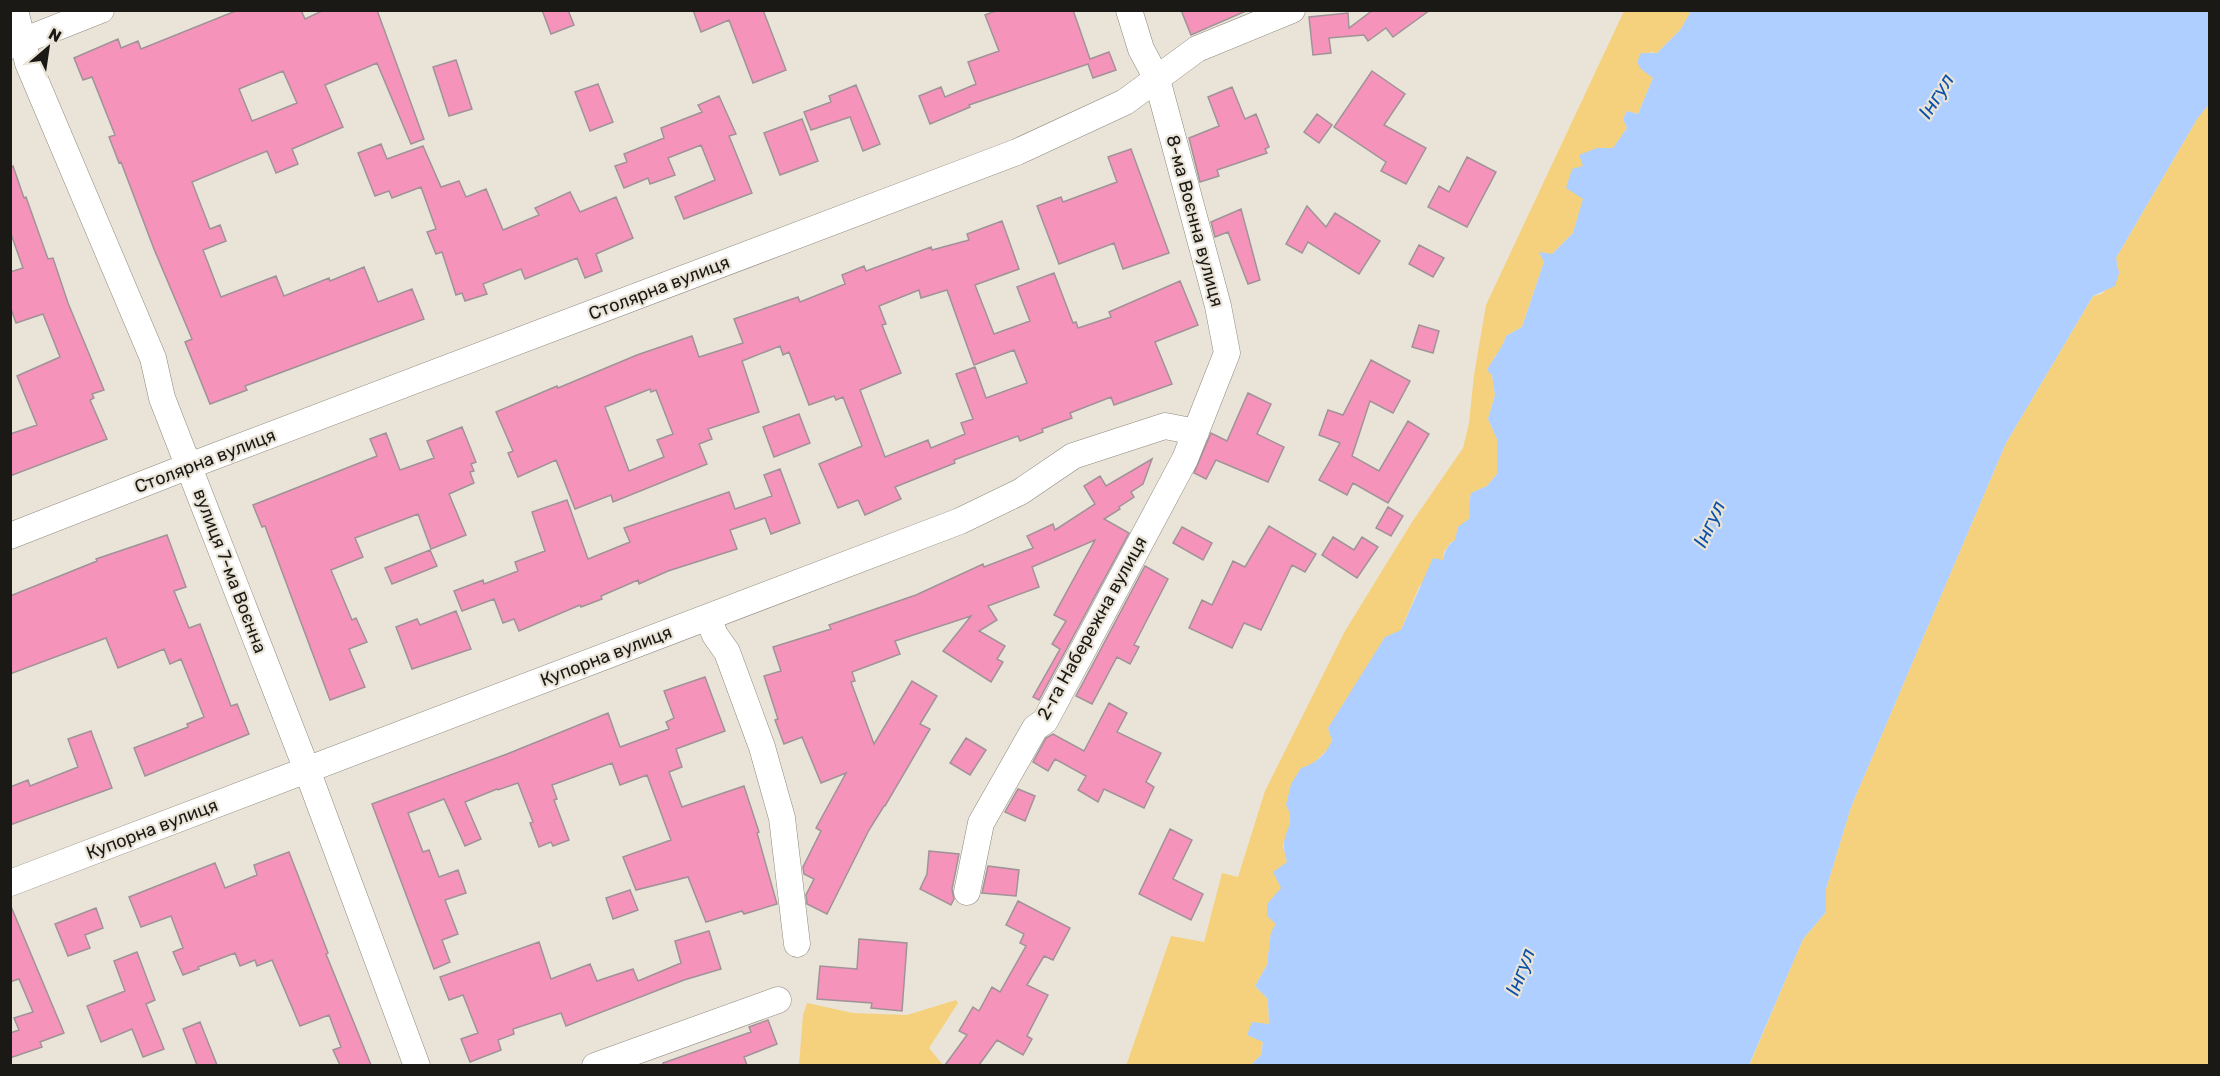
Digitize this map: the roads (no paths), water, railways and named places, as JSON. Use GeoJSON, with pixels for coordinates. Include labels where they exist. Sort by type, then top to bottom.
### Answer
{"type":"FeatureCollection","features":[{"type":"Feature","properties":{"kind":"street","name":"вулиця 7-ма Воєнна"},"geometry":{"type":"LineString","coordinates":[[15,10],[16,44],[33,74],[153,358],[162,398],[307,770],[417,1065]]}},
{"type":"Feature","properties":{"kind":"street"},"geometry":{"type":"LineString","coordinates":[[16,44],[102,10]]}},
{"type":"Feature","properties":{"kind":"street","name":"8-ма Воєнна вулиця"},"geometry":{"type":"LineString","coordinates":[[1129,10],[1141,49],[1157,79],[1218,306],[1227,353],[1196,432]]}},
{"type":"Feature","properties":{"kind":"street","name":"Столярна вулиця"},"geometry":{"type":"LineString","coordinates":[[10,536],[1017,152],[1125,102],[1197,49],[1292,10]]}},
{"type":"Feature","properties":{"kind":"street","name":"Купорна вулиця"},"geometry":{"type":"LineString","coordinates":[[10,883],[960,521],[1020,492],[1073,456],[1165,426],[1196,432]]}},
{"type":"Feature","properties":{"kind":"street","name":"2-га Набережна вулиця"},"geometry":{"type":"LineString","coordinates":[[967,891],[981,823],[1035,728],[1045,721],[1185,459],[1196,432]]}},
{"type":"Feature","properties":{"kind":"street"},"geometry":{"type":"LineString","coordinates":[[708,618],[715,635],[727,652],[762,747],[782,818],[797,944]]}},
{"type":"Feature","properties":{"kind":"street"},"geometry":{"type":"LineString","coordinates":[[596,1065],[778,1000]]}},
{"type":"Feature","properties":{"kind":"water","name":"Інгул"},"geometry":{"type":"Polygon","coordinates":[[[1691,11],[2209,11],[2209,104],[2197,119],[2116,258],[2119,273],[2115,286],[2093,296],[2006,443],[1851,807],[1826,889],[1826,912],[1803,939],[1749,1065],[1251,1065],[1261,1055],[1263,1042],[1247,1035],[1252,1022],[1269,1024],[1268,999],[1255,986],[1267,965],[1271,932],[1276,924],[1267,916],[1267,904],[1281,888],[1273,872],[1287,862],[1284,841],[1290,822],[1286,805],[1291,784],[1301,768],[1316,761],[1327,750],[1332,740],[1328,728],[1385,637],[1401,630],[1433,558],[1443,560],[1447,548],[1455,540],[1458,527],[1470,518],[1471,493],[1487,486],[1497,474],[1497,439],[1488,419],[1495,395],[1492,375],[1487,370],[1506,336],[1522,327],[1544,262],[1539,252],[1552,254],[1573,233],[1583,199],[1566,188],[1572,169],[1583,166],[1579,155],[1597,148],[1613,148],[1627,128],[1623,119],[1627,111],[1638,114],[1653,78],[1641,69],[1637,62],[1641,53],[1657,53],[1681,29],[1691,11]]]}}]}
